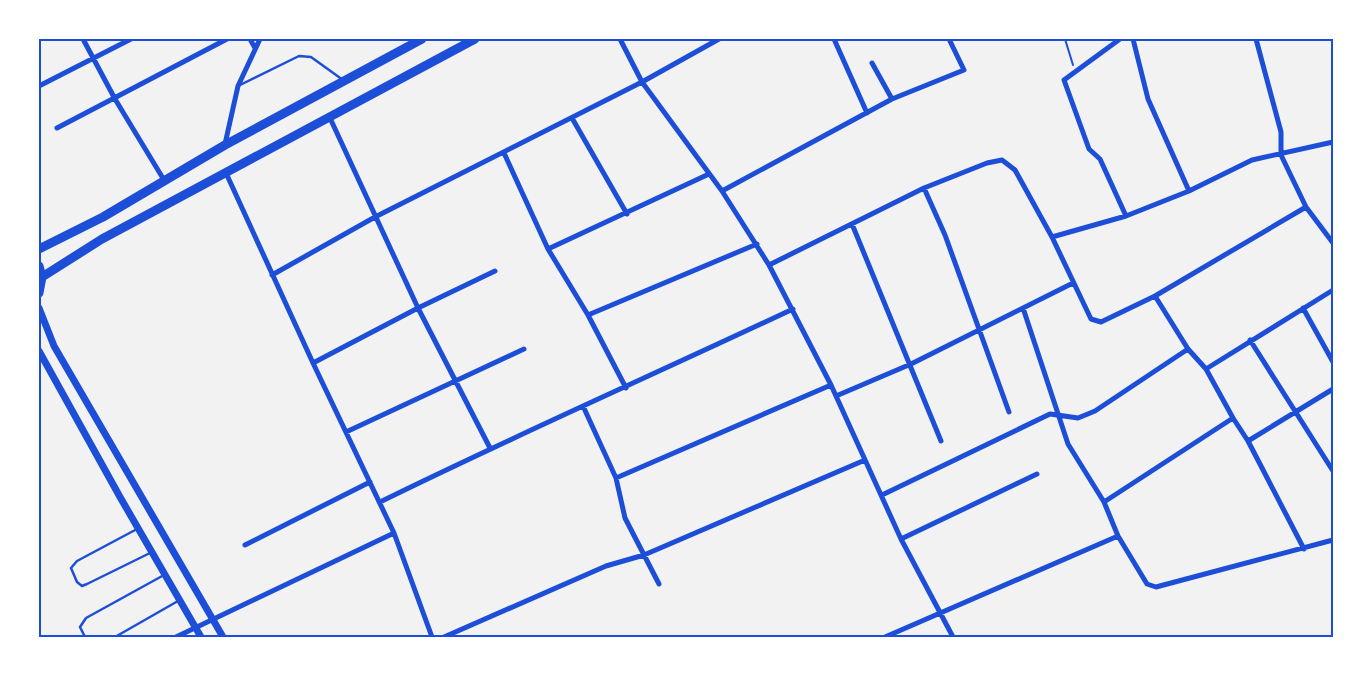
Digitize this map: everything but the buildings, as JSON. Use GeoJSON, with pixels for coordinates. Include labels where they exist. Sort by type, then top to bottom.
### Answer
{"type":"FeatureCollection","features":[{"type":"Feature","properties":{"kind":"main road"},"geometry":{"type":"LineString","coordinates":[[39,249],[102,217],[225,145],[422,39]]}},
{"type":"Feature","properties":{"kind":"main road"},"geometry":{"type":"LineString","coordinates":[[42,277],[102,239],[474,39]]}},
{"type":"Feature","properties":{"kind":"main road"},"geometry":{"type":"LineString","coordinates":[[39,266],[42,277],[39,294]]}},
{"type":"Feature","properties":{"kind":"street"},"geometry":{"type":"LineString","coordinates":[[83,39],[115,99],[164,180]]}},
{"type":"Feature","properties":{"kind":"street"},"geometry":{"type":"LineString","coordinates":[[39,86],[131,39]]}},
{"type":"Feature","properties":{"kind":"street"},"geometry":{"type":"LineString","coordinates":[[57,128],[227,39]]}},
{"type":"Feature","properties":{"kind":"street"},"geometry":{"type":"LineString","coordinates":[[250,39],[255,48]]}},
{"type":"Feature","properties":{"kind":"street"},"geometry":{"type":"LineString","coordinates":[[225,145],[238,86],[260,39]]}},
{"type":"Feature","properties":{"kind":"street"},"geometry":{"type":"LineString","coordinates":[[620,39],[642,82],[722,191],[757,244],[793,308],[831,385],[901,539],[953,637]]}},
{"type":"Feature","properties":{"kind":"street"},"geometry":{"type":"LineString","coordinates":[[272,275],[375,217],[504,154],[642,82],[719,39]]}},
{"type":"Feature","properties":{"kind":"street"},"geometry":{"type":"LineString","coordinates":[[834,39],[867,113]]}},
{"type":"Feature","properties":{"kind":"street"},"geometry":{"type":"LineString","coordinates":[[722,191],[892,99],[964,70],[949,39]]}},
{"type":"Feature","properties":{"kind":"street"},"geometry":{"type":"LineString","coordinates":[[1120,39],[1064,80],[1088,149],[1100,160],[1126,216]]}},
{"type":"Feature","properties":{"kind":"street"},"geometry":{"type":"LineString","coordinates":[[1133,39],[1148,99],[1189,191]]}},
{"type":"Feature","properties":{"kind":"street"},"geometry":{"type":"LineString","coordinates":[[1256,39],[1281,132],[1281,155],[1306,206],[1333,243]]}},
{"type":"Feature","properties":{"kind":"street"},"geometry":{"type":"LineString","coordinates":[[872,63],[892,99]]}},
{"type":"Feature","properties":{"kind":"street"},"geometry":{"type":"LineString","coordinates":[[330,118],[418,308],[490,448]]}},
{"type":"Feature","properties":{"kind":"street"},"geometry":{"type":"LineString","coordinates":[[572,118],[627,214]]}},
{"type":"Feature","properties":{"kind":"street"},"geometry":{"type":"LineString","coordinates":[[1052,237],[1126,216],[1189,191],[1252,160],[1333,142]]}},
{"type":"Feature","properties":{"kind":"street"},"geometry":{"type":"LineString","coordinates":[[504,154],[548,249],[588,316],[626,388]]}},
{"type":"Feature","properties":{"kind":"street"},"geometry":{"type":"LineString","coordinates":[[769,265],[924,188],[987,163],[1002,160],[1016,170],[1052,237],[1091,319],[1101,322],[1155,296],[1306,206]]}},
{"type":"Feature","properties":{"kind":"street"},"geometry":{"type":"LineString","coordinates":[[226,173],[312,363],[394,533],[432,637]]}},
{"type":"Feature","properties":{"kind":"street"},"geometry":{"type":"LineString","coordinates":[[548,249],[710,174]]}},
{"type":"Feature","properties":{"kind":"street"},"geometry":{"type":"LineString","coordinates":[[924,188],[945,235],[1009,412]]}},
{"type":"Feature","properties":{"kind":"street"},"geometry":{"type":"LineString","coordinates":[[852,224],[941,441]]}},
{"type":"Feature","properties":{"kind":"street"},"geometry":{"type":"LineString","coordinates":[[588,316],[757,244]]}},
{"type":"Feature","properties":{"kind":"street"},"geometry":{"type":"LineString","coordinates":[[312,363],[418,308],[495,271]]}},
{"type":"Feature","properties":{"kind":"street"},"geometry":{"type":"LineString","coordinates":[[836,396],[910,364],[1073,283]]}},
{"type":"Feature","properties":{"kind":"street"},"geometry":{"type":"LineString","coordinates":[[1206,369],[1333,290]]}},
{"type":"Feature","properties":{"kind":"street"},"geometry":{"type":"LineString","coordinates":[[1155,296],[1188,349],[1206,369],[1233,418],[1248,440],[1304,549]]}},
{"type":"Feature","properties":{"kind":"street"},"geometry":{"type":"LineString","coordinates":[[39,308],[54,346],[223,637]]}},
{"type":"Feature","properties":{"kind":"street"},"geometry":{"type":"LineString","coordinates":[[380,502],[490,448],[626,388],[793,308]]}},
{"type":"Feature","properties":{"kind":"street"},"geometry":{"type":"LineString","coordinates":[[1023,308],[1068,444],[1104,502],[1118,536],[1147,584],[1156,587],[1333,540]]}},
{"type":"Feature","properties":{"kind":"street"},"geometry":{"type":"LineString","coordinates":[[1303,308],[1333,362]]}},
{"type":"Feature","properties":{"kind":"street"},"geometry":{"type":"LineString","coordinates":[[1250,340],[1333,471]]}},
{"type":"Feature","properties":{"kind":"street"},"geometry":{"type":"LineString","coordinates":[[346,432],[524,349]]}},
{"type":"Feature","properties":{"kind":"street"},"geometry":{"type":"LineString","coordinates":[[882,495],[1050,414],[1078,418],[1095,411],[1188,349]]}},
{"type":"Feature","properties":{"kind":"street"},"geometry":{"type":"LineString","coordinates":[[39,351],[138,529],[201,637]]}},
{"type":"Feature","properties":{"kind":"street"},"geometry":{"type":"LineString","coordinates":[[616,478],[831,385]]}},
{"type":"Feature","properties":{"kind":"street"},"geometry":{"type":"LineString","coordinates":[[1248,440],[1333,389]]}},
{"type":"Feature","properties":{"kind":"street"},"geometry":{"type":"LineString","coordinates":[[583,406],[616,478],[625,518],[659,584]]}},
{"type":"Feature","properties":{"kind":"street"},"geometry":{"type":"LineString","coordinates":[[1104,502],[1233,418]]}},
{"type":"Feature","properties":{"kind":"street"},"geometry":{"type":"LineString","coordinates":[[444,637],[606,566],[644,556],[864,460]]}},
{"type":"Feature","properties":{"kind":"street"},"geometry":{"type":"LineString","coordinates":[[901,539],[1037,474]]}},
{"type":"Feature","properties":{"kind":"street"},"geometry":{"type":"LineString","coordinates":[[245,546],[370,482]]}},
{"type":"Feature","properties":{"kind":"street"},"geometry":{"type":"LineString","coordinates":[[176,637],[394,533]]}},
{"type":"Feature","properties":{"kind":"street"},"geometry":{"type":"LineString","coordinates":[[885,637],[1118,536]]}},
{"type":"Feature","properties":{"kind":"street"},"geometry":{"type":"LineString","coordinates":[[1325,542],[1333,545]]}},
{"type":"Feature","properties":{"kind":"lane"},"geometry":{"type":"LineString","coordinates":[[238,86],[299,56],[311,57],[344,81]]}},
{"type":"Feature","properties":{"kind":"lane"},"geometry":{"type":"LineString","coordinates":[[138,529],[77,561],[71,568],[74,577],[82,586],[152,552]]}},
{"type":"Feature","properties":{"kind":"lane"},"geometry":{"type":"LineString","coordinates":[[85,637],[80,627],[86,618],[164,574]]}},
{"type":"Feature","properties":{"kind":"lane"},"geometry":{"type":"LineString","coordinates":[[115,637],[180,600]]}},
{"type":"Feature","properties":{"kind":"path"},"geometry":{"type":"LineString","coordinates":[[1065,39],[1075,72]]}}]}
